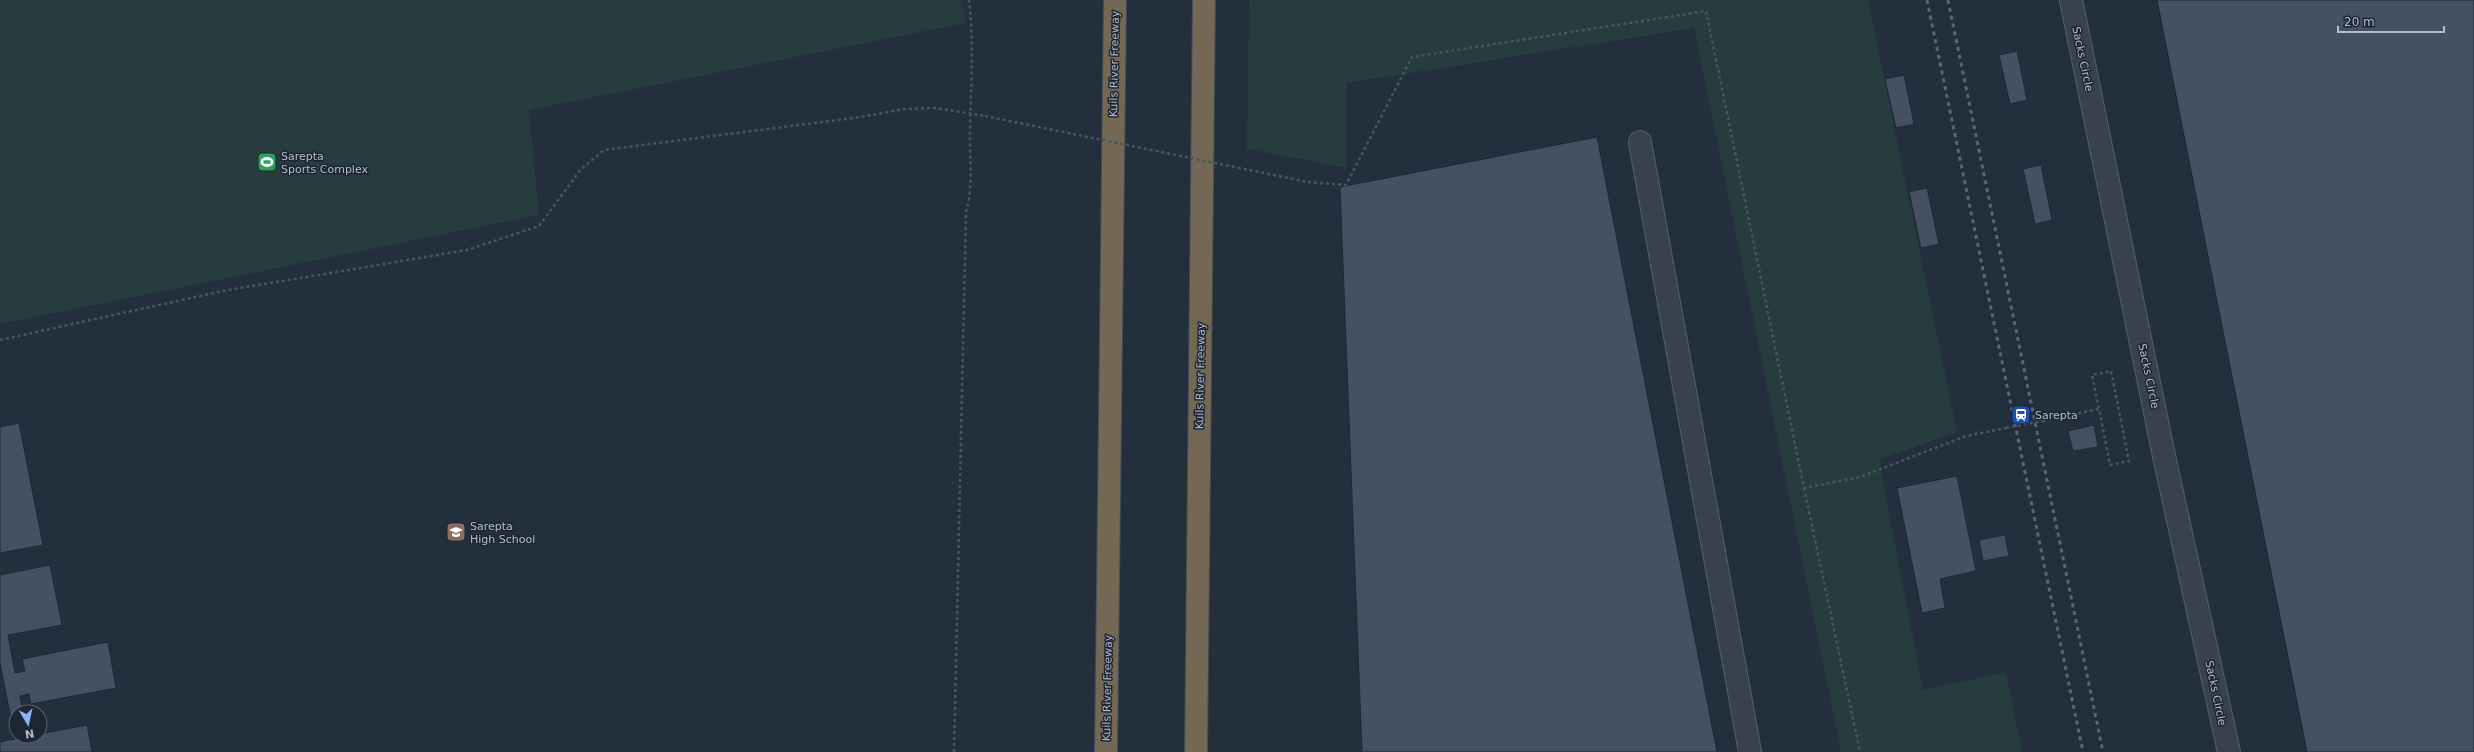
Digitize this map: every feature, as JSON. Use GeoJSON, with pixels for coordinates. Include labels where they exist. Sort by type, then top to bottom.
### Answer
{"type":"FeatureCollection","features":[{"type":"Feature","properties":{"kind":"highway","name":"Kuils River Freeway"},"geometry":{"type":"LineString","coordinates":[[1106,752],[1114,0]]}},
{"type":"Feature","properties":{"kind":"highway","name":"Kuils River Freeway"},"geometry":{"type":"LineString","coordinates":[[1196,752],[1204,0]]}},
{"type":"Feature","properties":{"kind":"lane","name":"Sacks Circle"},"geometry":{"type":"LineString","coordinates":[[2071,0],[2164,456],[2229,752]]}},
{"type":"Feature","properties":{"kind":"lane"},"geometry":{"type":"LineString","coordinates":[[1640,142],[1750,752]]}},
{"type":"Feature","properties":{"kind":"path"},"geometry":{"type":"LineString","coordinates":[[954,752],[966,212],[970,193],[973,39],[969,0]]}},
{"type":"Feature","properties":{"kind":"path"},"geometry":{"type":"LineString","coordinates":[[0,340],[223,291],[467,250],[539,226],[581,169],[604,150],[861,117],[904,109],[935,108],[971,113],[1308,182]]}},
{"type":"Feature","properties":{"kind":"path"},"geometry":{"type":"LineString","coordinates":[[2111,371],[2129,461],[2110,465],[2099,409],[2092,375],[2111,371]]}},
{"type":"Feature","properties":{"kind":"path"},"geometry":{"type":"LineString","coordinates":[[1966,436],[2099,409]]}},
{"type":"Feature","properties":{"kind":"path"},"geometry":{"type":"LineString","coordinates":[[1804,488],[1860,752]]}},
{"type":"Feature","properties":{"kind":"green space","name":"Sarepta Sports Complex"},"geometry":{"type":"Polygon","coordinates":[[[0,0],[961,0],[966,23],[529,110],[539,215],[0,324],[0,0]]]}},
{"type":"Feature","properties":{"kind":"green space"},"geometry":{"type":"Polygon","coordinates":[[[1249,0],[1868,0],[1957,432],[1879,460],[1923,690],[2006,672],[2022,752],[1841,752],[1694,28],[1347,83],[1347,168],[1247,149],[1249,0]]]}},
{"type":"Feature","properties":{"kind":"building"},"geometry":{"type":"Polygon","coordinates":[[[2157,0],[2474,0],[2474,752],[2307,752],[2157,0]]]}},
{"type":"Feature","properties":{"kind":"building"},"geometry":{"type":"Polygon","coordinates":[[[2017,51],[2027,100],[2010,104],[1999,55],[2017,51]]]}},
{"type":"Feature","properties":{"kind":"building"},"geometry":{"type":"Polygon","coordinates":[[[1904,75],[1914,124],[1896,128],[1885,79],[1904,75]]]}},
{"type":"Feature","properties":{"kind":"building"},"geometry":{"type":"Polygon","coordinates":[[[1597,137],[1717,752],[1362,752],[1340,187],[1597,137]]]}},
{"type":"Feature","properties":{"kind":"building"},"geometry":{"type":"Polygon","coordinates":[[[2041,165],[2052,220],[2035,224],[2023,169],[2041,165]]]}},
{"type":"Feature","properties":{"kind":"building"},"geometry":{"type":"Polygon","coordinates":[[[1927,188],[1939,244],[1921,248],[1909,192],[1927,188]]]}},
{"type":"Feature","properties":{"kind":"building"},"geometry":{"type":"Polygon","coordinates":[[[19,423],[43,545],[0,553],[0,427],[19,423]]]}},
{"type":"Feature","properties":{"kind":"building"},"geometry":{"type":"Polygon","coordinates":[[[2094,425],[2098,447],[2073,451],[2068,431],[2094,425]]]}},
{"type":"Feature","properties":{"kind":"building"},"geometry":{"type":"Polygon","coordinates":[[[1957,476],[1976,571],[1940,579],[1945,608],[1922,613],[1897,488],[1957,476]]]}},
{"type":"Feature","properties":{"kind":"building"},"geometry":{"type":"Polygon","coordinates":[[[2005,535],[2009,556],[1983,561],[1979,540],[2005,535]]]}},
{"type":"Feature","properties":{"kind":"building"},"geometry":{"type":"Polygon","coordinates":[[[50,565],[62,625],[8,635],[15,673],[25,671],[22,659],[108,642],[116,688],[31,704],[29,694],[20,696],[22,704],[8,704],[0,663],[0,575],[50,565]]]}},
{"type":"Feature","properties":{"kind":"building"},"geometry":{"type":"Polygon","coordinates":[[[87,725],[92,752],[0,752],[0,742],[8,740],[8,744],[48,744],[48,732],[87,725]]]}},
{"type":"Feature","properties":{"kind":"railway"},"geometry":{"type":"LineString","coordinates":[[1927,0],[2083,752]]}},
{"type":"Feature","properties":{"kind":"railway"},"geometry":{"type":"LineString","coordinates":[[1948,0],[2103,752]]}},
{"type":"Feature","properties":{"kind":"place","name":"Sarepta Sports Complex"},"geometry":{"type":"Point","coordinates":[267,162]}},
{"type":"Feature","properties":{"kind":"place","name":"Sarepta"},"geometry":{"type":"Point","coordinates":[2021,415]}},
{"type":"Feature","properties":{"kind":"place","name":"Sarepta High School"},"geometry":{"type":"Point","coordinates":[456,532]}}]}
